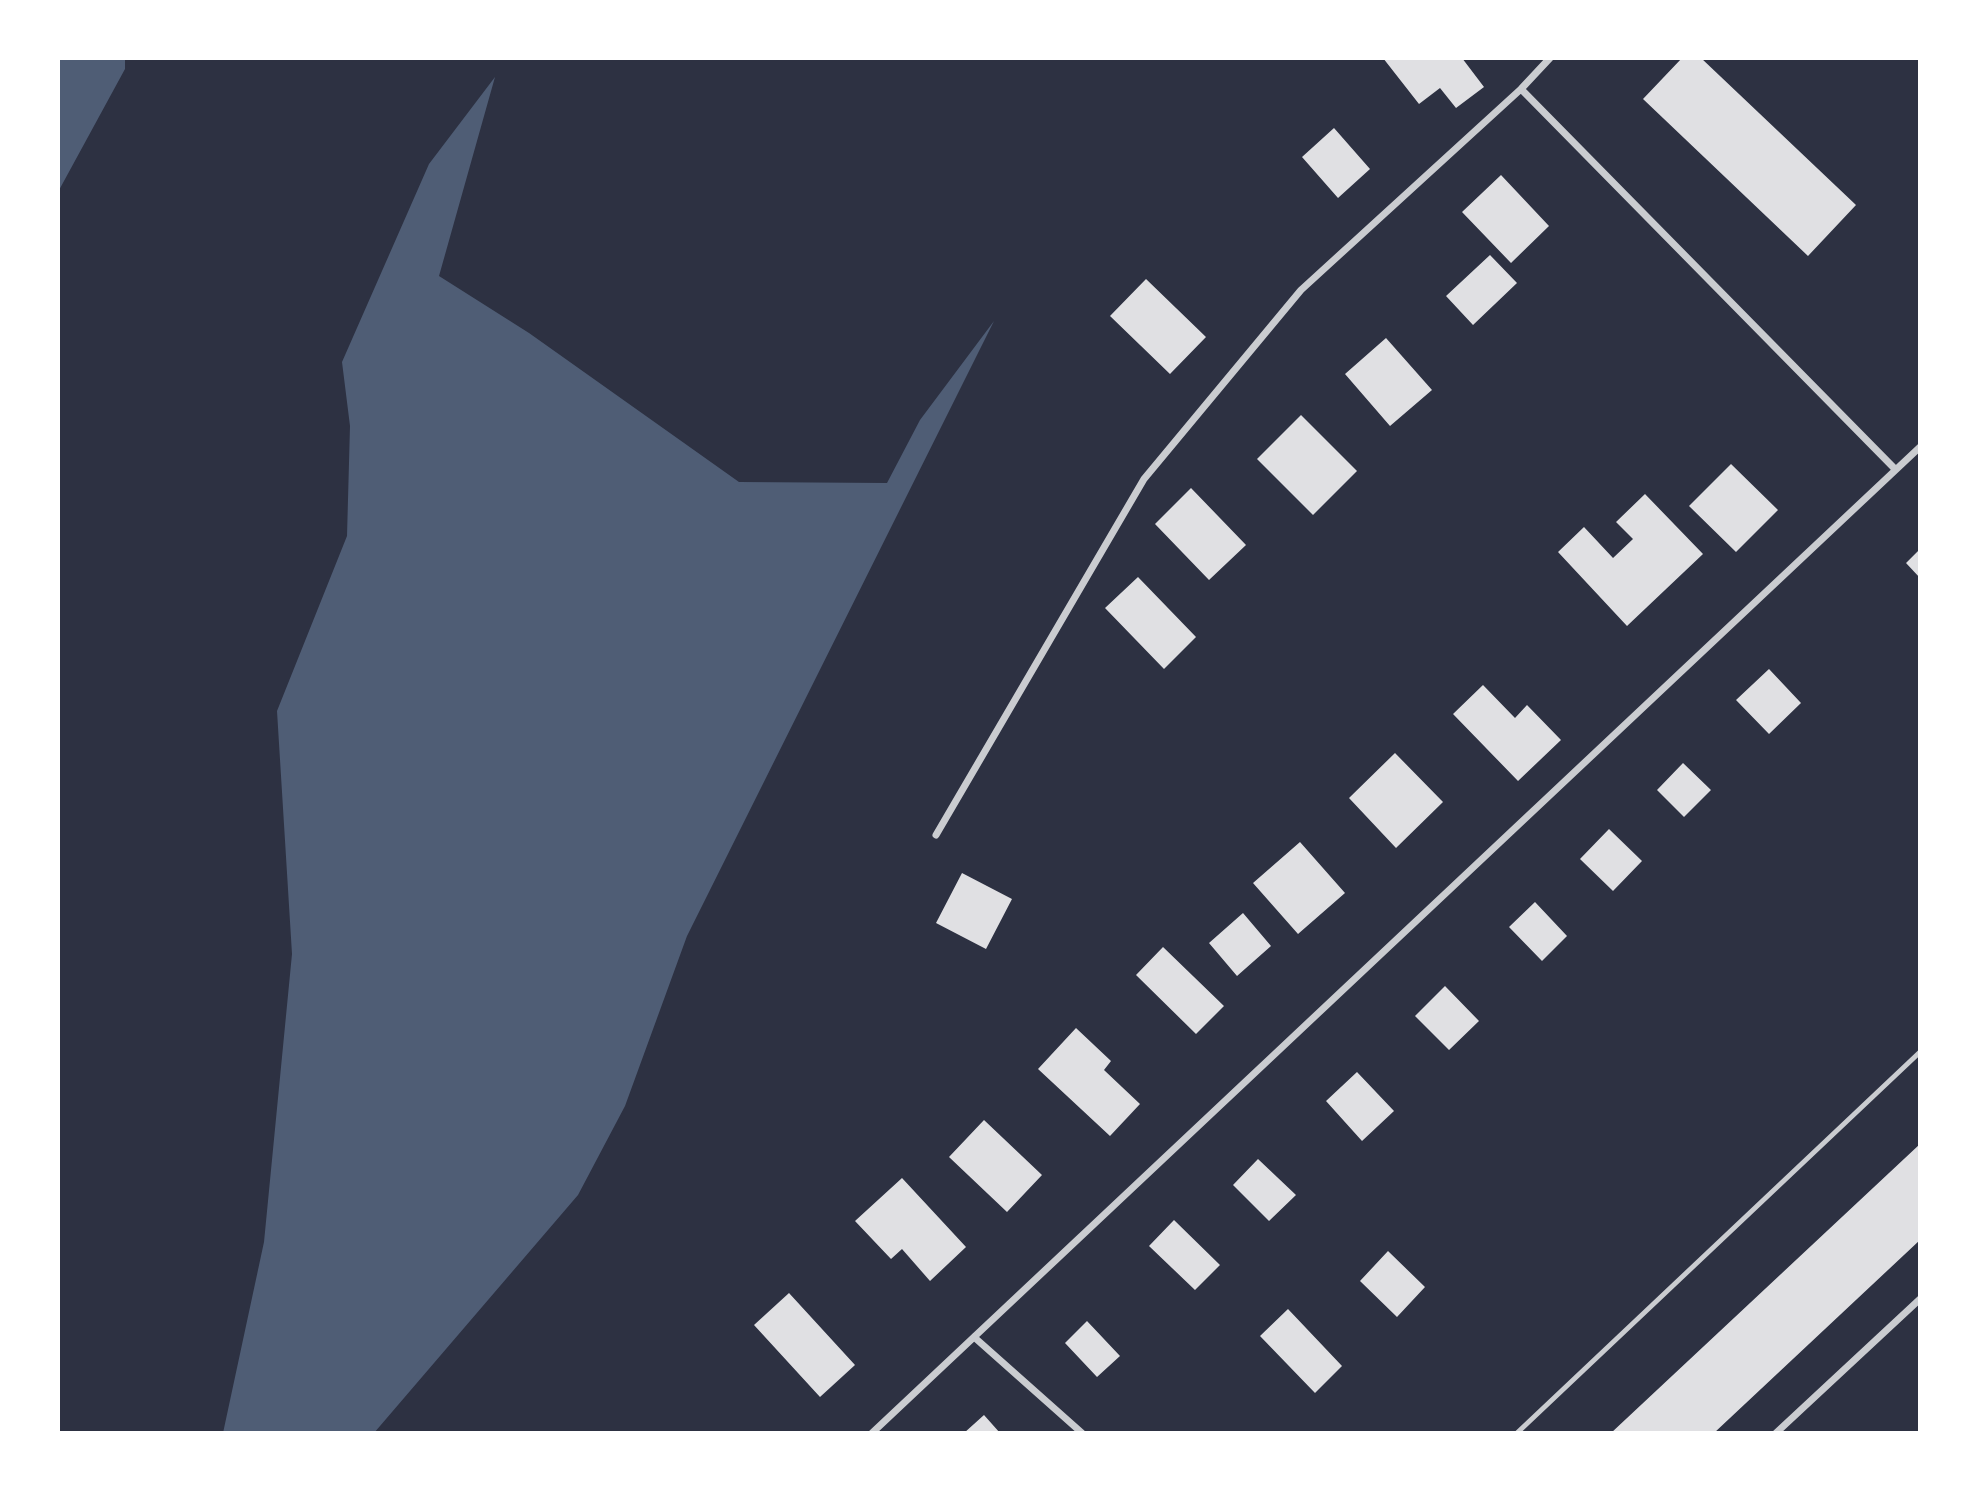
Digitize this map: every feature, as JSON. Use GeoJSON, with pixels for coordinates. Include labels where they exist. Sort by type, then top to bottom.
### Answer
{"type":"FeatureCollection","features":[{"type":"Feature","properties":{"kind":"street"},"geometry":{"type":"LineString","coordinates":[[936,835],[1144,479],[1301,290],[1521,89],[1550,58]]}},
{"type":"Feature","properties":{"kind":"street"},"geometry":{"type":"LineString","coordinates":[[1521,89],[1895,469]]}},
{"type":"Feature","properties":{"kind":"street"},"geometry":{"type":"LineString","coordinates":[[872,1433],[1920,447]]}},
{"type":"Feature","properties":{"kind":"street"},"geometry":{"type":"LineString","coordinates":[[1776,1433],[1920,1298]]}},
{"type":"Feature","properties":{"kind":"street"},"geometry":{"type":"LineString","coordinates":[[974,1337],[1082,1433]]}},
{"type":"Feature","properties":{"kind":"lane"},"geometry":{"type":"LineString","coordinates":[[1517,1433],[1920,1052]]}},
{"type":"Feature","properties":{"kind":"water"},"geometry":{"type":"Polygon","coordinates":[[[58,58],[125,58],[125,69],[58,192],[58,58]]]}},
{"type":"Feature","properties":{"kind":"water"},"geometry":{"type":"Polygon","coordinates":[[[495,77],[439,276],[529,333],[739,482],[887,483],[920,420],[994,321],[687,936],[625,1106],[578,1195],[374,1433],[223,1433],[264,1242],[292,954],[277,711],[347,536],[350,426],[342,362],[429,164],[495,77]]]}},
{"type":"Feature","properties":{"kind":"building"},"geometry":{"type":"Polygon","coordinates":[[[1383,58],[1462,58],[1484,87],[1456,108],[1440,88],[1419,104],[1383,58]]]}},
{"type":"Feature","properties":{"kind":"building"},"geometry":{"type":"Polygon","coordinates":[[[1682,58],[1701,58],[1856,205],[1808,256],[1643,99],[1682,58]]]}},
{"type":"Feature","properties":{"kind":"building"},"geometry":{"type":"Polygon","coordinates":[[[1334,128],[1370,169],[1338,198],[1302,157],[1334,128]]]}},
{"type":"Feature","properties":{"kind":"building"},"geometry":{"type":"Polygon","coordinates":[[[1501,175],[1549,226],[1511,263],[1462,212],[1501,175]]]}},
{"type":"Feature","properties":{"kind":"building"},"geometry":{"type":"Polygon","coordinates":[[[1490,255],[1517,283],[1473,325],[1446,296],[1490,255]]]}},
{"type":"Feature","properties":{"kind":"building"},"geometry":{"type":"Polygon","coordinates":[[[1146,279],[1206,337],[1170,374],[1110,316],[1146,279]]]}},
{"type":"Feature","properties":{"kind":"building"},"geometry":{"type":"Polygon","coordinates":[[[1386,338],[1432,390],[1390,426],[1345,374],[1386,338]]]}},
{"type":"Feature","properties":{"kind":"building"},"geometry":{"type":"Polygon","coordinates":[[[1301,415],[1357,471],[1313,515],[1257,459],[1301,415]]]}},
{"type":"Feature","properties":{"kind":"building"},"geometry":{"type":"Polygon","coordinates":[[[1731,464],[1778,510],[1736,552],[1689,506],[1731,464]]]}},
{"type":"Feature","properties":{"kind":"building"},"geometry":{"type":"Polygon","coordinates":[[[1191,488],[1246,545],[1209,580],[1155,524],[1191,488]]]}},
{"type":"Feature","properties":{"kind":"building"},"geometry":{"type":"Polygon","coordinates":[[[1645,494],[1703,554],[1627,626],[1558,552],[1584,527],[1613,558],[1633,539],[1616,522],[1645,494]]]}},
{"type":"Feature","properties":{"kind":"building"},"geometry":{"type":"Polygon","coordinates":[[[1920,549],[1920,578],[1906,563],[1920,549]]]}},
{"type":"Feature","properties":{"kind":"building"},"geometry":{"type":"Polygon","coordinates":[[[1138,577],[1196,637],[1164,669],[1105,608],[1138,577]]]}},
{"type":"Feature","properties":{"kind":"building"},"geometry":{"type":"Polygon","coordinates":[[[1769,669],[1801,703],[1769,734],[1736,700],[1769,669]]]}},
{"type":"Feature","properties":{"kind":"building"},"geometry":{"type":"Polygon","coordinates":[[[1483,685],[1515,718],[1527,705],[1561,740],[1518,781],[1453,714],[1483,685]]]}},
{"type":"Feature","properties":{"kind":"building"},"geometry":{"type":"Polygon","coordinates":[[[1395,753],[1443,802],[1396,848],[1349,798],[1395,753]]]}},
{"type":"Feature","properties":{"kind":"building"},"geometry":{"type":"Polygon","coordinates":[[[1683,763],[1711,790],[1684,817],[1657,790],[1683,763]]]}},
{"type":"Feature","properties":{"kind":"building"},"geometry":{"type":"Polygon","coordinates":[[[1609,829],[1642,861],[1613,891],[1580,859],[1609,829]]]}},
{"type":"Feature","properties":{"kind":"building"},"geometry":{"type":"Polygon","coordinates":[[[1300,842],[1345,893],[1298,934],[1253,883],[1300,842]]]}},
{"type":"Feature","properties":{"kind":"building"},"geometry":{"type":"Polygon","coordinates":[[[962,873],[1012,899],[986,949],[936,923],[962,873]]]}},
{"type":"Feature","properties":{"kind":"building"},"geometry":{"type":"Polygon","coordinates":[[[1535,902],[1567,936],[1542,961],[1509,927],[1535,902]]]}},
{"type":"Feature","properties":{"kind":"building"},"geometry":{"type":"Polygon","coordinates":[[[1243,913],[1271,946],[1237,976],[1209,943],[1243,913]]]}},
{"type":"Feature","properties":{"kind":"building"},"geometry":{"type":"Polygon","coordinates":[[[1163,947],[1224,1006],[1196,1034],[1136,975],[1163,947]]]}},
{"type":"Feature","properties":{"kind":"building"},"geometry":{"type":"Polygon","coordinates":[[[1445,986],[1479,1021],[1449,1050],[1415,1016],[1445,986]]]}},
{"type":"Feature","properties":{"kind":"building"},"geometry":{"type":"Polygon","coordinates":[[[1076,1028],[1111,1061],[1104,1070],[1140,1104],[1110,1136],[1038,1069],[1076,1028]]]}},
{"type":"Feature","properties":{"kind":"building"},"geometry":{"type":"Polygon","coordinates":[[[1357,1072],[1394,1111],[1362,1141],[1326,1101],[1357,1072]]]}},
{"type":"Feature","properties":{"kind":"building"},"geometry":{"type":"Polygon","coordinates":[[[984,1120],[1042,1175],[1007,1212],[949,1157],[984,1120]]]}},
{"type":"Feature","properties":{"kind":"building"},"geometry":{"type":"Polygon","coordinates":[[[1920,1144],[1920,1240],[1714,1433],[1611,1433],[1920,1144]]]}},
{"type":"Feature","properties":{"kind":"building"},"geometry":{"type":"Polygon","coordinates":[[[1258,1159],[1296,1195],[1269,1221],[1233,1185],[1258,1159]]]}},
{"type":"Feature","properties":{"kind":"building"},"geometry":{"type":"Polygon","coordinates":[[[902,1178],[966,1247],[930,1281],[902,1249],[891,1259],[855,1221],[902,1178]]]}},
{"type":"Feature","properties":{"kind":"building"},"geometry":{"type":"Polygon","coordinates":[[[1174,1220],[1220,1265],[1195,1290],[1149,1246],[1174,1220]]]}},
{"type":"Feature","properties":{"kind":"building"},"geometry":{"type":"Polygon","coordinates":[[[1388,1251],[1425,1287],[1397,1317],[1360,1281],[1388,1251]]]}},
{"type":"Feature","properties":{"kind":"building"},"geometry":{"type":"Polygon","coordinates":[[[789,1293],[855,1365],[820,1397],[754,1325],[789,1293]]]}},
{"type":"Feature","properties":{"kind":"building"},"geometry":{"type":"Polygon","coordinates":[[[1288,1309],[1342,1366],[1315,1393],[1260,1336],[1288,1309]]]}},
{"type":"Feature","properties":{"kind":"building"},"geometry":{"type":"Polygon","coordinates":[[[1087,1321],[1120,1356],[1097,1377],[1065,1343],[1087,1321]]]}},
{"type":"Feature","properties":{"kind":"building"},"geometry":{"type":"Polygon","coordinates":[[[984,1415],[1000,1433],[964,1433],[984,1415]]]}}]}
